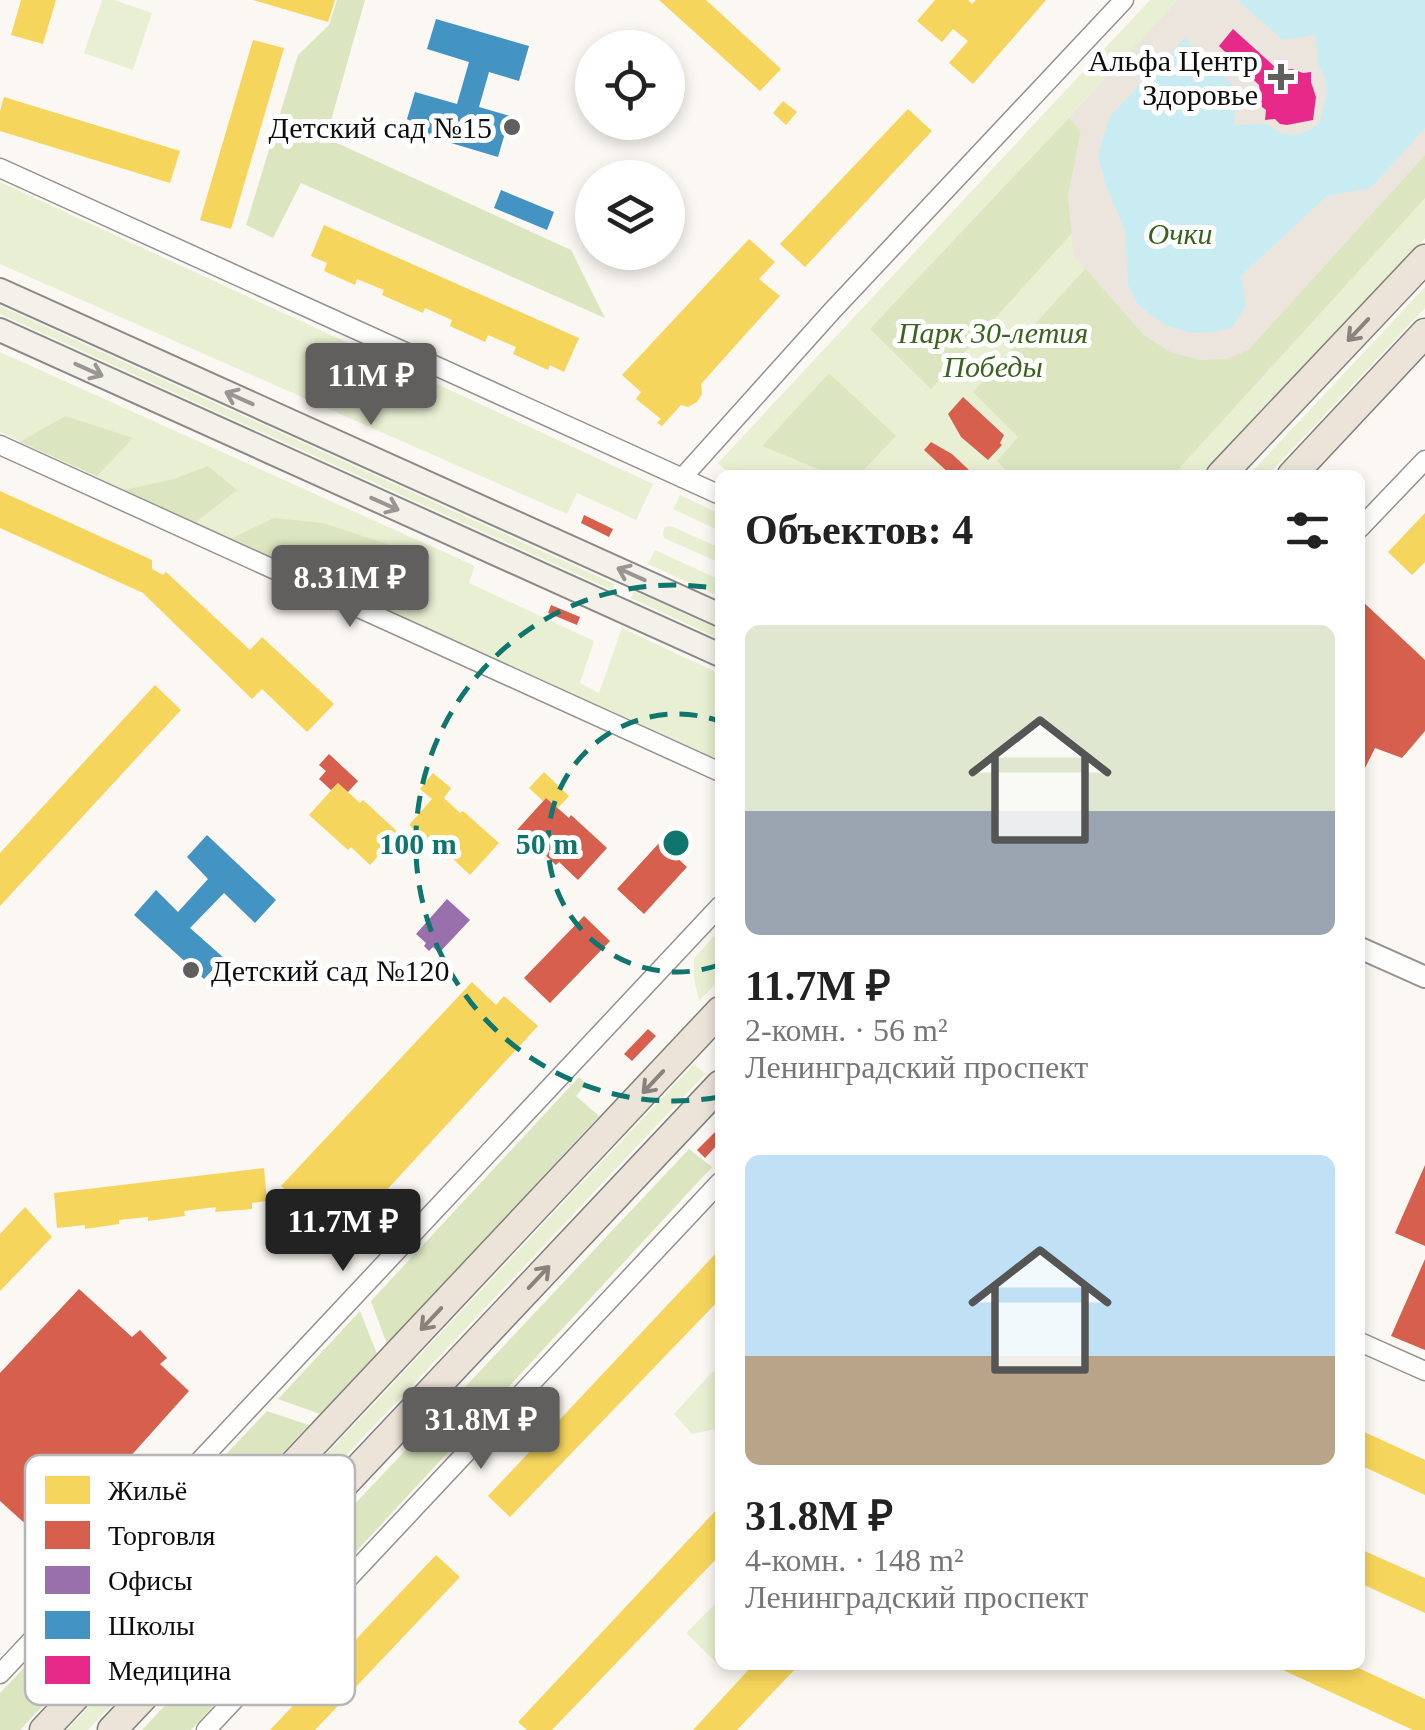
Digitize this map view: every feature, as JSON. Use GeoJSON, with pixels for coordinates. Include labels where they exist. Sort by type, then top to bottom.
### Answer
{"type":"FeatureCollection","features":[{"type":"Feature","properties":{"kind":"main road"},"geometry":{"type":"LineString","coordinates":[[1226,470],[1425,259]]}},
{"type":"Feature","properties":{"kind":"main road"},"geometry":{"type":"LineString","coordinates":[[0,290],[715,613]]}},
{"type":"Feature","properties":{"kind":"main road"},"geometry":{"type":"LineString","coordinates":[[0,330],[715,653]]}},
{"type":"Feature","properties":{"kind":"main road"},"geometry":{"type":"LineString","coordinates":[[1297,470],[1425,333]]}},
{"type":"Feature","properties":{"kind":"main road"},"geometry":{"type":"LineString","coordinates":[[302,1455],[715,1015]]}},
{"type":"Feature","properties":{"kind":"main road"},"geometry":{"type":"LineString","coordinates":[[355,1473],[715,1091]]}},
{"type":"Feature","properties":{"kind":"main road"},"geometry":{"type":"LineString","coordinates":[[44,1730],[67,1705]]}},
{"type":"Feature","properties":{"kind":"main road"},"geometry":{"type":"LineString","coordinates":[[112,1730],[136,1705]]}},
{"type":"Feature","properties":{"kind":"street"},"geometry":{"type":"LineString","coordinates":[[682,478],[1124,0]]}},
{"type":"Feature","properties":{"kind":"street"},"geometry":{"type":"LineString","coordinates":[[0,168],[715,493]]}},
{"type":"Feature","properties":{"kind":"street"},"geometry":{"type":"LineString","coordinates":[[0,444],[715,770]]}},
{"type":"Feature","properties":{"kind":"street"},"geometry":{"type":"LineString","coordinates":[[1365,523],[1425,460]]}},
{"type":"Feature","properties":{"kind":"street"},"geometry":{"type":"LineString","coordinates":[[205,1455],[715,911]]}},
{"type":"Feature","properties":{"kind":"street"},"geometry":{"type":"LineString","coordinates":[[1365,950],[1425,978]]}},
{"type":"Feature","properties":{"kind":"street"},"geometry":{"type":"LineString","coordinates":[[355,1571],[715,1187]]}},
{"type":"Feature","properties":{"kind":"street"},"geometry":{"type":"LineString","coordinates":[[1365,1344],[1425,1371]]}},
{"type":"Feature","properties":{"kind":"street"},"geometry":{"type":"LineString","coordinates":[[0,1674],[25,1647]]}},
{"type":"Feature","properties":{"kind":"street"},"geometry":{"type":"LineString","coordinates":[[206,1730],[229,1705]]}},
{"type":"Feature","properties":{"kind":"green space"},"geometry":{"type":"Polygon","coordinates":[[[102,0],[114,0],[152,13],[133,70],[84,53],[102,0]]]}},
{"type":"Feature","properties":{"kind":"green space"},"geometry":{"type":"Polygon","coordinates":[[[337,0],[365,0],[326,138],[571,250],[575,270],[581,270],[605,318],[301,183],[273,238],[246,225],[298,55],[329,25],[337,0]]]}},
{"type":"Feature","properties":{"kind":"green space","name":"Очки"},"geometry":{"type":"Polygon","coordinates":[[[1150,0],[1425,0],[1425,238],[1207,470],[726,470],[718,463],[1150,0]]]}},
{"type":"Feature","properties":{"kind":"green space"},"geometry":{"type":"Polygon","coordinates":[[[1069,118],[1081,130],[1068,196],[1072,233],[931,389],[870,329],[1069,118]]]}},
{"type":"Feature","properties":{"kind":"green space"},"geometry":{"type":"Polygon","coordinates":[[[1425,155],[1425,198],[1178,470],[1006,470],[997,461],[1018,437],[973,392],[1086,268],[1144,335],[1248,350],[1425,155]]]}},
{"type":"Feature","properties":{"kind":"green space"},"geometry":{"type":"Polygon","coordinates":[[[0,182],[653,484],[636,520],[577,493],[567,514],[0,264],[0,182]]]}},
{"type":"Feature","properties":{"kind":"green space"},"geometry":{"type":"Polygon","coordinates":[[[1425,287],[1425,308],[1273,470],[1254,470],[1425,287]]]}},
{"type":"Feature","properties":{"kind":"green space"},"geometry":{"type":"Polygon","coordinates":[[[0,306],[615,584],[612,590],[0,314],[0,306]]]}},
{"type":"Feature","properties":{"kind":"green space"},"geometry":{"type":"Polygon","coordinates":[[[0,352],[475,566],[469,583],[594,641],[580,683],[599,693],[622,628],[715,672],[715,759],[392,614],[0,432],[0,352]]]}},
{"type":"Feature","properties":{"kind":"green space"},"geometry":{"type":"Polygon","coordinates":[[[829,373],[896,436],[864,470],[821,470],[762,446],[829,373]]]}},
{"type":"Feature","properties":{"kind":"green space"},"geometry":{"type":"Polygon","coordinates":[[[65,416],[133,438],[97,476],[20,442],[65,416]]]}},
{"type":"Feature","properties":{"kind":"green space"},"geometry":{"type":"Polygon","coordinates":[[[208,466],[237,490],[196,522],[124,490],[174,479],[208,466]]]}},
{"type":"Feature","properties":{"kind":"green space"},"geometry":{"type":"Polygon","coordinates":[[[680,495],[715,512],[715,529],[673,509],[680,495]]]}},
{"type":"Feature","properties":{"kind":"green space"},"geometry":{"type":"Polygon","coordinates":[[[274,518],[323,523],[396,547],[400,577],[392,614],[232,538],[274,518]]]}},
{"type":"Feature","properties":{"kind":"green space"},"geometry":{"type":"Polygon","coordinates":[[[671,526],[715,546],[715,561],[664,538],[665,527],[671,526]]]}},
{"type":"Feature","properties":{"kind":"green space"},"geometry":{"type":"Polygon","coordinates":[[[655,550],[715,578],[715,595],[648,564],[655,550]]]}},
{"type":"Feature","properties":{"kind":"green space"},"geometry":{"type":"Polygon","coordinates":[[[634,591],[715,628],[715,637],[631,598],[634,591]]]}},
{"type":"Feature","properties":{"kind":"green space"},"geometry":{"type":"Polygon","coordinates":[[[715,935],[715,984],[699,1001],[694,978],[694,958],[715,935]]]}},
{"type":"Feature","properties":{"kind":"green space"},"geometry":{"type":"Polygon","coordinates":[[[694,1064],[705,1074],[347,1455],[326,1455],[694,1064]]]}},
{"type":"Feature","properties":{"kind":"green space"},"geometry":{"type":"Polygon","coordinates":[[[579,1077],[586,1084],[576,1096],[599,1116],[387,1344],[371,1301],[579,1077]]]}},
{"type":"Feature","properties":{"kind":"green space"},"geometry":{"type":"Polygon","coordinates":[[[689,1149],[712,1167],[355,1553],[355,1504],[689,1149]]]}},
{"type":"Feature","properties":{"kind":"green space"},"geometry":{"type":"Polygon","coordinates":[[[360,1311],[377,1354],[320,1414],[278,1399],[360,1311]]]}},
{"type":"Feature","properties":{"kind":"green space"},"geometry":{"type":"Polygon","coordinates":[[[713,1371],[715,1429],[692,1434],[674,1414],[713,1371]]]}},
{"type":"Feature","properties":{"kind":"green space"},"geometry":{"type":"Polygon","coordinates":[[[267,1411],[309,1425],[281,1455],[225,1455],[267,1411]]]}},
{"type":"Feature","properties":{"kind":"green space"},"geometry":{"type":"Polygon","coordinates":[[[715,1604],[715,1661],[686,1633],[715,1604]]]}},
{"type":"Feature","properties":{"kind":"green space"},"geometry":{"type":"Polygon","coordinates":[[[25,1667],[25,1705],[44,1705],[20,1730],[0,1730],[0,1693],[25,1667]]]}},
{"type":"Feature","properties":{"kind":"green space"},"geometry":{"type":"Polygon","coordinates":[[[91,1705],[112,1705],[88,1730],[67,1730],[91,1705]]]}},
{"type":"Feature","properties":{"kind":"green space"},"geometry":{"type":"Polygon","coordinates":[[[166,1705],[214,1705],[191,1730],[142,1730],[166,1705]]]}},
{"type":"Feature","properties":{"kind":"shaded area"},"geometry":{"type":"Polygon","coordinates":[[[1178,0],[1238,0],[1282,40],[1315,35],[1318,64],[1327,91],[1320,123],[1293,135],[1266,124],[1234,125],[1105,183],[1125,231],[1126,255],[1246,306],[1241,276],[1327,196],[1371,188],[1425,128],[1425,155],[1248,350],[1227,359],[1201,360],[1172,353],[1144,335],[1074,256],[1068,196],[1081,131],[1069,118],[1178,0]],[[1233,30],[1259,85],[1265,120],[1275,119],[1287,125],[1303,120],[1315,104],[1311,72],[1273,71],[1274,66],[1233,30]]]}},
{"type":"Feature","properties":{"kind":"water"},"geometry":{"type":"Polygon","coordinates":[[[1238,0],[1425,0],[1425,128],[1371,188],[1327,196],[1241,276],[1246,306],[1232,328],[1192,333],[1168,326],[1137,303],[1128,285],[1125,231],[1098,154],[1110,116],[1185,38],[1237,89],[1234,125],[1266,124],[1293,135],[1320,123],[1327,91],[1318,64],[1315,35],[1282,40],[1238,0]]]}},
{"type":"Feature","properties":{"kind":"building: Жильё"},"geometry":{"type":"Polygon","coordinates":[[[21,0],[56,0],[43,44],[11,35],[21,0]]]}},
{"type":"Feature","properties":{"kind":"building: Жильё"},"geometry":{"type":"Polygon","coordinates":[[[253,0],[335,0],[328,22],[253,0]]]}},
{"type":"Feature","properties":{"kind":"building: Жильё"},"geometry":{"type":"Polygon","coordinates":[[[659,0],[706,0],[781,69],[760,91],[659,0]]]}},
{"type":"Feature","properties":{"kind":"building: Жильё"},"geometry":{"type":"Polygon","coordinates":[[[935,0],[968,0],[972,4],[976,0],[1046,0],[973,84],[949,63],[968,41],[953,29],[942,42],[917,21],[935,0]]]}},
{"type":"Feature","properties":{"kind":"building: Жильё"},"geometry":{"type":"Polygon","coordinates":[[[253,40],[284,48],[231,229],[200,220],[253,40]]]}},
{"type":"Feature","properties":{"kind":"building: Жильё"},"geometry":{"type":"Polygon","coordinates":[[[4,97],[180,151],[170,183],[0,131],[4,97]]]}},
{"type":"Feature","properties":{"kind":"building: Жильё"},"geometry":{"type":"Polygon","coordinates":[[[783,101],[797,112],[786,125],[773,113],[783,101]]]}},
{"type":"Feature","properties":{"kind":"building: Жильё"},"geometry":{"type":"Polygon","coordinates":[[[908,109],[932,131],[805,267],[780,244],[908,109]]]}},
{"type":"Feature","properties":{"kind":"building: Жильё"},"geometry":{"type":"Polygon","coordinates":[[[324,225],[579,338],[564,372],[550,365],[548,370],[513,354],[516,347],[488,335],[485,342],[450,326],[452,320],[425,308],[423,313],[382,295],[384,290],[357,279],[355,285],[324,271],[327,263],[311,256],[324,225]]]}},
{"type":"Feature","properties":{"kind":"building: Жильё"},"geometry":{"type":"Polygon","coordinates":[[[749,239],[775,262],[759,279],[780,296],[701,384],[702,394],[697,402],[688,407],[681,405],[662,426],[657,423],[661,419],[636,399],[641,392],[622,375],[749,239]]]}},
{"type":"Feature","properties":{"kind":"building: Жильё"},"geometry":{"type":"Polygon","coordinates":[[[0,491],[152,560],[152,569],[163,575],[166,572],[250,650],[262,637],[334,704],[307,732],[262,689],[252,699],[143,593],[0,528],[0,491]]]}},
{"type":"Feature","properties":{"kind":"building: Жильё"},"geometry":{"type":"Polygon","coordinates":[[[1425,513],[1425,562],[1412,575],[1388,552],[1425,513]]]}},
{"type":"Feature","properties":{"kind":"building: Жильё"},"geometry":{"type":"Polygon","coordinates":[[[155,685],[181,710],[0,906],[0,853],[155,685]]]}},
{"type":"Feature","properties":{"kind":"building: Жильё"},"geometry":{"type":"Polygon","coordinates":[[[544,772],[569,796],[558,808],[529,788],[544,772]]]}},
{"type":"Feature","properties":{"kind":"building: Жильё"},"geometry":{"type":"Polygon","coordinates":[[[433,773],[451,788],[444,798],[499,843],[470,875],[409,825],[432,799],[420,789],[433,773]]]}},
{"type":"Feature","properties":{"kind":"building: Жильё"},"geometry":{"type":"Polygon","coordinates":[[[338,783],[399,833],[370,865],[309,815],[338,783]]]}},
{"type":"Feature","properties":{"kind":"building: Жильё"},"geometry":{"type":"Polygon","coordinates":[[[472,982],[496,1005],[504,996],[538,1026],[335,1246],[298,1216],[305,1208],[281,1186],[472,982]]]}},
{"type":"Feature","properties":{"kind":"building: Жильё"},"geometry":{"type":"Polygon","coordinates":[[[264,1168],[267,1201],[252,1203],[252,1209],[215,1212],[216,1207],[148,1221],[148,1217],[85,1229],[85,1225],[57,1228],[54,1193],[264,1168]]]}},
{"type":"Feature","properties":{"kind":"building: Жильё"},"geometry":{"type":"Polygon","coordinates":[[[25,1207],[52,1237],[0,1291],[0,1234],[25,1207]]]}},
{"type":"Feature","properties":{"kind":"building: Жильё"},"geometry":{"type":"Polygon","coordinates":[[[715,1254],[715,1304],[510,1517],[488,1496],[715,1254]]]}},
{"type":"Feature","properties":{"kind":"building: Жильё"},"geometry":{"type":"Polygon","coordinates":[[[1365,1432],[1425,1460],[1425,1495],[1365,1467],[1365,1432]]]}},
{"type":"Feature","properties":{"kind":"building: Жильё"},"geometry":{"type":"Polygon","coordinates":[[[715,1511],[715,1560],[552,1730],[527,1730],[518,1722],[715,1511]]]}},
{"type":"Feature","properties":{"kind":"building: Жильё"},"geometry":{"type":"Polygon","coordinates":[[[1365,1551],[1425,1578],[1425,1613],[1365,1585],[1365,1551]]]}},
{"type":"Feature","properties":{"kind":"building: Жильё"},"geometry":{"type":"Polygon","coordinates":[[[436,1555],[460,1577],[355,1688],[355,1640],[436,1555]]]}},
{"type":"Feature","properties":{"kind":"building: Жильё"},"geometry":{"type":"Polygon","coordinates":[[[748,1670],[794,1670],[737,1730],[693,1730],[748,1670]]]}},
{"type":"Feature","properties":{"kind":"building: Жильё"},"geometry":{"type":"Polygon","coordinates":[[[1283,1670],[1363,1670],[1425,1699],[1425,1730],[1413,1730],[1283,1670]]]}},
{"type":"Feature","properties":{"kind":"building: Жильё"},"geometry":{"type":"Polygon","coordinates":[[[294,1705],[339,1705],[315,1730],[270,1730],[294,1705]]]}},
{"type":"Feature","properties":{"kind":"building: Торговля"},"geometry":{"type":"Polygon","coordinates":[[[963,397],[1004,435],[1002,445],[988,460],[961,437],[948,414],[963,397]]]}},
{"type":"Feature","properties":{"kind":"building: Торговля"},"geometry":{"type":"Polygon","coordinates":[[[931,442],[969,470],[946,470],[924,450],[931,442]]]}},
{"type":"Feature","properties":{"kind":"building: Торговля"},"geometry":{"type":"Polygon","coordinates":[[[584,515],[613,529],[609,537],[581,523],[584,515]]]}},
{"type":"Feature","properties":{"kind":"building: Торговля"},"geometry":{"type":"Polygon","coordinates":[[[1365,604],[1425,660],[1425,731],[1402,758],[1375,748],[1365,768],[1365,604]]]}},
{"type":"Feature","properties":{"kind":"building: Торговля"},"geometry":{"type":"Polygon","coordinates":[[[551,605],[580,617],[577,625],[548,613],[551,605]]]}},
{"type":"Feature","properties":{"kind":"building: Торговля"},"geometry":{"type":"Polygon","coordinates":[[[329,754],[358,781],[348,792],[338,783],[331,790],[319,779],[326,771],[319,765],[329,754]]]}},
{"type":"Feature","properties":{"kind":"building: Торговля"},"geometry":{"type":"Polygon","coordinates":[[[546,798],[607,848],[578,880],[517,830],[546,798]]]}},
{"type":"Feature","properties":{"kind":"building: Торговля"},"geometry":{"type":"Polygon","coordinates":[[[660,842],[687,867],[644,914],[617,889],[660,842]]]}},
{"type":"Feature","properties":{"kind":"building: Торговля"},"geometry":{"type":"Polygon","coordinates":[[[584,916],[610,941],[550,1003],[524,978],[584,916]]]}},
{"type":"Feature","properties":{"kind":"building: Торговля"},"geometry":{"type":"Polygon","coordinates":[[[648,1029],[656,1036],[632,1061],[624,1054],[648,1029]]]}},
{"type":"Feature","properties":{"kind":"building: Торговля"},"geometry":{"type":"Polygon","coordinates":[[[715,1132],[715,1147],[705,1158],[697,1150],[715,1132]]]}},
{"type":"Feature","properties":{"kind":"building: Торговля"},"geometry":{"type":"Polygon","coordinates":[[[1425,1165],[1425,1246],[1395,1233],[1425,1165]]]}},
{"type":"Feature","properties":{"kind":"building: Торговля"},"geometry":{"type":"Polygon","coordinates":[[[1425,1259],[1425,1350],[1391,1336],[1425,1259]]]}},
{"type":"Feature","properties":{"kind":"building: Торговля"},"geometry":{"type":"Polygon","coordinates":[[[79,1289],[132,1337],[140,1330],[167,1358],[160,1364],[189,1391],[132,1455],[25,1455],[25,1524],[0,1501],[0,1373],[79,1289]]]}},
{"type":"Feature","properties":{"kind":"building: Офисы"},"geometry":{"type":"Polygon","coordinates":[[[447,899],[470,920],[439,953],[433,947],[429,951],[416,934],[447,899]]]}},
{"type":"Feature","properties":{"kind":"building: Школы"},"geometry":{"type":"Polygon","coordinates":[[[436,19],[529,46],[519,81],[489,72],[479,107],[510,116],[498,157],[404,129],[415,92],[457,104],[469,62],[427,49],[436,19]]]}},
{"type":"Feature","properties":{"kind":"building: Школы"},"geometry":{"type":"Polygon","coordinates":[[[501,190],[554,212],[547,230],[494,208],[501,190]]]}},
{"type":"Feature","properties":{"kind":"building: Школы"},"geometry":{"type":"Polygon","coordinates":[[[207,835],[276,900],[255,923],[224,893],[190,928],[224,958],[204,979],[134,915],[156,890],[178,912],[208,879],[187,857],[207,835]]]}},
{"type":"Feature","properties":{"kind":"building: Медицина","name":"Альфа Центр Здоровье"},"geometry":{"type":"Polygon","coordinates":[[[1233,29],[1274,66],[1273,71],[1311,72],[1316,97],[1313,120],[1287,125],[1275,119],[1265,120],[1259,85],[1219,46],[1233,29]]]}},
{"type":"Feature","properties":{"kind":"place","name":"Альфа Центр Здоровье"},"geometry":{"type":"Point","coordinates":[1281,77]}},
{"type":"Feature","properties":{"kind":"place","name":"Детский сад №15"},"geometry":{"type":"Point","coordinates":[512,127]}},
{"type":"Feature","properties":{"kind":"place","name":"Детский сад №120"},"geometry":{"type":"Point","coordinates":[191,970]}},
{"type":"Feature","properties":{"kind":"park label","name":"Парк 30-летия Победы"},"geometry":{"type":"Point","coordinates":[993,349]}}]}
